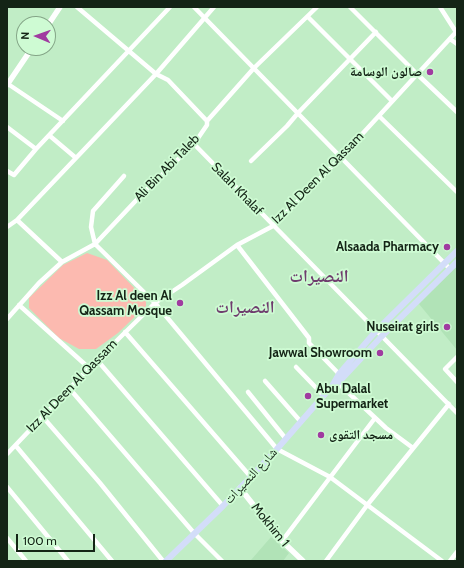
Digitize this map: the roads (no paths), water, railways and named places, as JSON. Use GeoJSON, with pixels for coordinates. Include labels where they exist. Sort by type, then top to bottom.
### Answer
{"type":"FeatureCollection","features":[{"type":"Feature","properties":{"kind":"main road","name":"شارع النصيرات"},"geometry":{"type":"LineString","coordinates":[[340,378],[376,330],[457,251]]}},
{"type":"Feature","properties":{"kind":"main road","name":"شارع النصيرات"},"geometry":{"type":"LineString","coordinates":[[164,561],[223,506],[277,449],[332,386],[457,262]]}},
{"type":"Feature","properties":{"kind":"street"},"geometry":{"type":"LineString","coordinates":[[54,16],[60,7]]}},
{"type":"Feature","properties":{"kind":"street"},"geometry":{"type":"LineString","coordinates":[[77,7],[156,74],[168,80],[207,121]]}},
{"type":"Feature","properties":{"kind":"street"},"geometry":{"type":"LineString","coordinates":[[7,171],[14,175],[36,149],[50,136],[170,7]]}},
{"type":"Feature","properties":{"kind":"street"},"geometry":{"type":"LineString","coordinates":[[194,7],[450,269]]}},
{"type":"Feature","properties":{"kind":"street"},"geometry":{"type":"LineString","coordinates":[[7,227],[18,220],[156,74],[214,7]]}},
{"type":"Feature","properties":{"kind":"street","name":"Ali Bin Abi Taleb"},"geometry":{"type":"LineString","coordinates":[[7,318],[39,283],[62,262],[95,244],[144,192],[194,144],[207,125],[207,121],[254,68],[317,7]]}},
{"type":"Feature","properties":{"kind":"street"},"geometry":{"type":"LineString","coordinates":[[350,7],[457,112]]}},
{"type":"Feature","properties":{"kind":"street"},"geometry":{"type":"LineString","coordinates":[[440,7],[457,32]]}},
{"type":"Feature","properties":{"kind":"street"},"geometry":{"type":"LineString","coordinates":[[308,16],[392,101]]}},
{"type":"Feature","properties":{"kind":"street"},"geometry":{"type":"LineString","coordinates":[[251,161],[287,126],[376,32]]}},
{"type":"Feature","properties":{"kind":"street","name":"Izz Al Deen Al Qassam"},"geometry":{"type":"LineString","coordinates":[[7,454],[96,360],[155,303],[237,245],[273,226],[341,157],[457,32]]}},
{"type":"Feature","properties":{"kind":"street"},"geometry":{"type":"LineString","coordinates":[[450,38],[457,44]]}},
{"type":"Feature","properties":{"kind":"street"},"geometry":{"type":"LineString","coordinates":[[27,56],[7,85],[63,121]]}},
{"type":"Feature","properties":{"kind":"street"},"geometry":{"type":"LineString","coordinates":[[379,116],[457,192]]}},
{"type":"Feature","properties":{"kind":"street"},"geometry":{"type":"LineString","coordinates":[[7,127],[36,149]]}},
{"type":"Feature","properties":{"kind":"street"},"geometry":{"type":"LineString","coordinates":[[50,136],[76,158]]}},
{"type":"Feature","properties":{"kind":"street","name":"Salah Khalaf"},"geometry":{"type":"LineString","coordinates":[[194,144],[376,330],[381,337],[457,413]]}},
{"type":"Feature","properties":{"kind":"street"},"geometry":{"type":"LineString","coordinates":[[124,176],[93,211],[91,227],[95,244],[155,303],[277,449],[330,477],[442,561]]}},
{"type":"Feature","properties":{"kind":"street"},"geometry":{"type":"LineString","coordinates":[[18,220],[62,262]]}},
{"type":"Feature","properties":{"kind":"street"},"geometry":{"type":"LineString","coordinates":[[237,245],[309,338],[309,343],[375,418],[413,448]]}},
{"type":"Feature","properties":{"kind":"street"},"geometry":{"type":"LineString","coordinates":[[19,305],[89,368]]}},
{"type":"Feature","properties":{"kind":"street"},"geometry":{"type":"LineString","coordinates":[[125,332],[250,476]]}},
{"type":"Feature","properties":{"kind":"street"},"geometry":{"type":"LineString","coordinates":[[457,357],[444,369],[457,382]]}},
{"type":"Feature","properties":{"kind":"street"},"geometry":{"type":"LineString","coordinates":[[96,360],[223,506]]}},
{"type":"Feature","properties":{"kind":"street"},"geometry":{"type":"LineString","coordinates":[[296,368],[324,396]]}},
{"type":"Feature","properties":{"kind":"street"},"geometry":{"type":"LineString","coordinates":[[266,382],[301,422]]}},
{"type":"Feature","properties":{"kind":"street"},"geometry":{"type":"LineString","coordinates":[[69,388],[194,533],[222,561]]}},
{"type":"Feature","properties":{"kind":"street"},"geometry":{"type":"LineString","coordinates":[[248,392],[286,439]]}},
{"type":"Feature","properties":{"kind":"street"},"geometry":{"type":"LineString","coordinates":[[326,561],[368,504],[448,404]]}},
{"type":"Feature","properties":{"kind":"street"},"geometry":{"type":"LineString","coordinates":[[42,416],[100,483],[164,561]]}},
{"type":"Feature","properties":{"kind":"street"},"geometry":{"type":"LineString","coordinates":[[282,541],[375,418]]}},
{"type":"Feature","properties":{"kind":"street"},"geometry":{"type":"LineString","coordinates":[[16,446],[112,561]]}},
{"type":"Feature","properties":{"kind":"street"},"geometry":{"type":"LineString","coordinates":[[7,487],[68,561]]}},
{"type":"Feature","properties":{"kind":"street","name":"Mokhim 1"},"geometry":{"type":"LineString","coordinates":[[240,488],[282,541],[303,561]]}},
{"type":"Feature","properties":{"kind":"street"},"geometry":{"type":"LineString","coordinates":[[7,538],[26,561]]}},
{"type":"Feature","properties":{"kind":"street"},"geometry":{"type":"LineString","coordinates":[[450,561],[457,552]]}},
{"type":"Feature","properties":{"kind":"place","name":"صالون الوسامة"},"geometry":{"type":"Point","coordinates":[430,72]}},
{"type":"Feature","properties":{"kind":"place","name":"Alsaada Pharmacy"},"geometry":{"type":"Point","coordinates":[447,247]}},
{"type":"Feature","properties":{"kind":"place","name":"Izz Al deen Al Qassam Mosque"},"geometry":{"type":"Point","coordinates":[180,303]}},
{"type":"Feature","properties":{"kind":"place","name":"Nuseirat girls"},"geometry":{"type":"Point","coordinates":[447,327]}},
{"type":"Feature","properties":{"kind":"place","name":"Jawwal Showroom"},"geometry":{"type":"Point","coordinates":[380,353]}},
{"type":"Feature","properties":{"kind":"place","name":"Abu Dalal Supermarket"},"geometry":{"type":"Point","coordinates":[308,396]}},
{"type":"Feature","properties":{"kind":"place","name":"مسجد التقوى"},"geometry":{"type":"Point","coordinates":[321,435]}},
{"type":"Feature","properties":{"kind":"district","name":"النصيرات"},"geometry":{"type":"Point","coordinates":[319,277]}},
{"type":"Feature","properties":{"kind":"district","name":"النصيرات"},"geometry":{"type":"Point","coordinates":[245,308]}}]}
